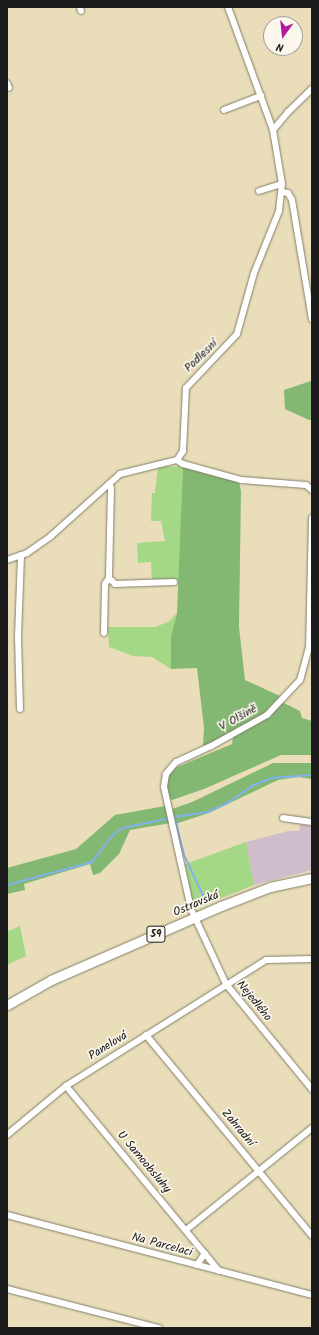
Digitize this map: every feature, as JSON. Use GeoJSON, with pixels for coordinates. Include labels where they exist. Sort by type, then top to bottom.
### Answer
{"type":"FeatureCollection","features":[{"type":"Feature","properties":{"kind":"main road","name":"Ostravská"},"geometry":{"type":"LineString","coordinates":[[7,1005],[51,980],[195,918],[270,887],[312,878]]}},
{"type":"Feature","properties":{"kind":"street","name":"Podlesní"},"geometry":{"type":"LineString","coordinates":[[177,460],[183,451],[186,388],[237,334],[254,273],[273,230],[282,192],[274,130],[228,7]]}},
{"type":"Feature","properties":{"kind":"street"},"geometry":{"type":"LineString","coordinates":[[274,130],[288,112],[312,89]]}},
{"type":"Feature","properties":{"kind":"street"},"geometry":{"type":"LineString","coordinates":[[224,110],[261,96]]}},
{"type":"Feature","properties":{"kind":"street"},"geometry":{"type":"LineString","coordinates":[[259,191],[282,184]]}},
{"type":"Feature","properties":{"kind":"street"},"geometry":{"type":"LineString","coordinates":[[282,192],[288,193],[292,200],[312,319]]}},
{"type":"Feature","properties":{"kind":"street"},"geometry":{"type":"LineString","coordinates":[[7,560],[21,555],[51,536],[120,474],[136,468],[177,460],[183,464],[241,480],[306,485],[312,490]]}},
{"type":"Feature","properties":{"kind":"street"},"geometry":{"type":"LineString","coordinates":[[104,633],[105,584],[109,578],[111,488],[109,484]]}},
{"type":"Feature","properties":{"kind":"street","name":"V Olšině"},"geometry":{"type":"LineString","coordinates":[[195,918],[164,787],[166,774],[176,762],[267,715],[300,680],[309,647],[312,518]]}},
{"type":"Feature","properties":{"kind":"street"},"geometry":{"type":"LineString","coordinates":[[20,709],[18,637],[21,555]]}},
{"type":"Feature","properties":{"kind":"street"},"geometry":{"type":"LineString","coordinates":[[109,578],[115,584],[174,582]]}},
{"type":"Feature","properties":{"kind":"street"},"geometry":{"type":"LineString","coordinates":[[283,818],[312,822]]}},
{"type":"Feature","properties":{"kind":"street","name":"Nejedlého"},"geometry":{"type":"LineString","coordinates":[[195,918],[226,984],[312,1089]]}},
{"type":"Feature","properties":{"kind":"street","name":"Panelová"},"geometry":{"type":"LineString","coordinates":[[7,1135],[66,1086],[146,1034],[266,960],[275,958],[312,959]]}},
{"type":"Feature","properties":{"kind":"street","name":"Zahradní"},"geometry":{"type":"LineString","coordinates":[[146,1034],[312,1236]]}},
{"type":"Feature","properties":{"kind":"street","name":"U Samoobsluhy"},"geometry":{"type":"LineString","coordinates":[[66,1086],[220,1271]]}},
{"type":"Feature","properties":{"kind":"street"},"geometry":{"type":"LineString","coordinates":[[186,1230],[312,1128]]}},
{"type":"Feature","properties":{"kind":"street","name":"Na Parcelaci"},"geometry":{"type":"LineString","coordinates":[[7,1215],[312,1295]]}},
{"type":"Feature","properties":{"kind":"street"},"geometry":{"type":"LineString","coordinates":[[197,1265],[205,1253]]}},
{"type":"Feature","properties":{"kind":"street"},"geometry":{"type":"LineString","coordinates":[[7,1288],[156,1328]]}},
{"type":"Feature","properties":{"kind":"shaded area"},"geometry":{"type":"Polygon","coordinates":[[[300,825],[312,825],[312,870],[254,885],[246,842],[288,831],[299,831],[300,825]]]}},
{"type":"Feature","properties":{"kind":"green space"},"geometry":{"type":"Polygon","coordinates":[[[311,381],[312,420],[309,420],[285,409],[284,390],[311,381]]]}},
{"type":"Feature","properties":{"kind":"green space"},"geometry":{"type":"Polygon","coordinates":[[[183,466],[179,580],[152,581],[151,562],[138,563],[137,543],[165,541],[161,521],[151,521],[152,493],[155,493],[158,467],[183,466]]]}},
{"type":"Feature","properties":{"kind":"green space"},"geometry":{"type":"Polygon","coordinates":[[[183,466],[239,481],[241,491],[239,627],[245,680],[280,696],[264,713],[234,734],[203,746],[204,728],[197,668],[171,669],[171,636],[177,613],[183,466]]]}},
{"type":"Feature","properties":{"kind":"green space"},"geometry":{"type":"Polygon","coordinates":[[[177,613],[171,636],[171,669],[152,657],[133,656],[109,647],[108,627],[155,627],[168,622],[177,613]]]}},
{"type":"Feature","properties":{"kind":"green space"},"geometry":{"type":"Polygon","coordinates":[[[284,698],[284,703],[300,711],[302,718],[312,721],[312,755],[281,755],[204,789],[172,800],[167,796],[168,774],[175,768],[232,744],[233,737],[267,714],[284,698]]]}},
{"type":"Feature","properties":{"kind":"green space"},"geometry":{"type":"Polygon","coordinates":[[[273,763],[312,763],[312,779],[298,777],[278,780],[209,813],[175,824],[172,809],[192,802],[273,763]]]}},
{"type":"Feature","properties":{"kind":"green space"},"geometry":{"type":"Polygon","coordinates":[[[165,806],[171,823],[130,830],[119,854],[100,873],[93,875],[90,864],[24,884],[25,890],[7,894],[7,868],[76,849],[115,815],[165,806]]]}},
{"type":"Feature","properties":{"kind":"green space"},"geometry":{"type":"Polygon","coordinates":[[[246,842],[254,885],[194,909],[183,865],[246,842]]]}},
{"type":"Feature","properties":{"kind":"green space"},"geometry":{"type":"Polygon","coordinates":[[[20,926],[26,956],[7,965],[7,928],[9,931],[20,926]]]}},
{"type":"Feature","properties":{"kind":"waterway"},"geometry":{"type":"LineString","coordinates":[[173,817],[208,812],[229,802],[252,786],[272,778],[312,775]]}},
{"type":"Feature","properties":{"kind":"waterway"},"geometry":{"type":"LineString","coordinates":[[175,817],[184,854],[206,901]]}},
{"type":"Feature","properties":{"kind":"waterway"},"geometry":{"type":"LineString","coordinates":[[7,885],[92,862],[114,834],[123,828],[170,818]]}}]}
